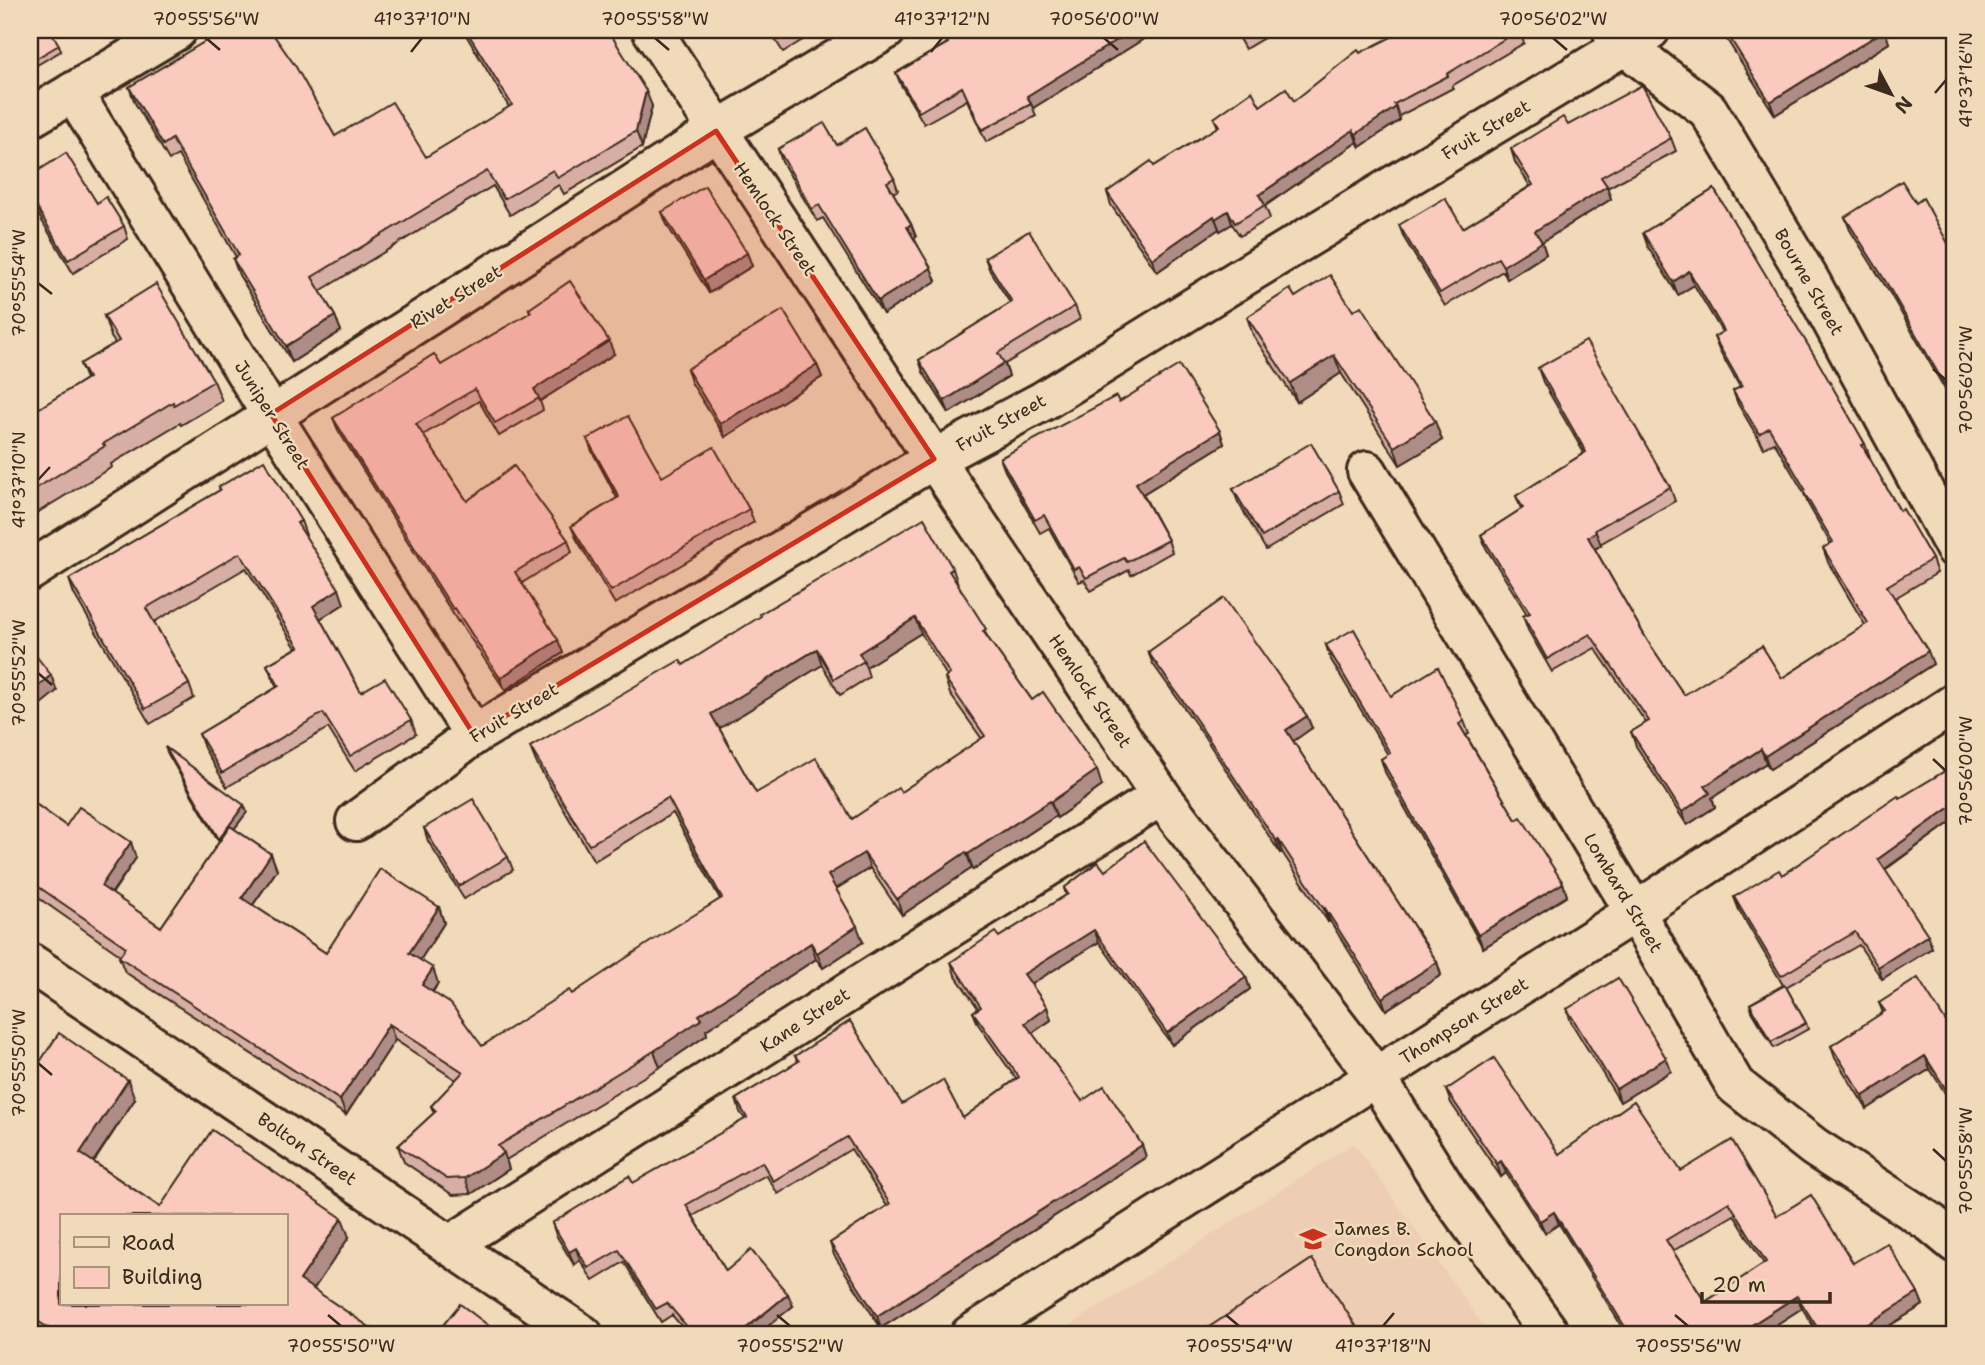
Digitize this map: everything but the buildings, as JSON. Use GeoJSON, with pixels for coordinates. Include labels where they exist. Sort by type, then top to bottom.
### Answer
{"type":"FeatureCollection","features":[{"type":"Feature","properties":{"kind":"street"},"geometry":{"type":"LineString","coordinates":[[30,118],[177,30]]}},
{"type":"Feature","properties":{"kind":"street","name":"Hemlock Street"},"geometry":{"type":"LineString","coordinates":[[652,30],[934,460],[1161,796],[1376,1077],[1447,1191],[1550,1335]]}},
{"type":"Feature","properties":{"kind":"street","name":"Rivet Street"},"geometry":{"type":"LineString","coordinates":[[30,571],[716,131],[886,30]]}},
{"type":"Feature","properties":{"kind":"street","name":"Fruit Street"},"geometry":{"type":"LineString","coordinates":[[356,821],[474,735],[934,460],[1043,401],[1629,35]]}},
{"type":"Feature","properties":{"kind":"street","name":"Bourne Street"},"geometry":{"type":"LineString","coordinates":[[1629,35],[1709,110],[1810,281],[1955,548]]}},
{"type":"Feature","properties":{"kind":"street","name":"Juniper Street"},"geometry":{"type":"LineString","coordinates":[[73,92],[271,414],[474,735]]}},
{"type":"Feature","properties":{"kind":"street","name":"Lombard Street"},"geometry":{"type":"LineString","coordinates":[[1367,471],[1635,912],[1735,1085],[1814,1147],[1931,1223],[1955,1243]]}},
{"type":"Feature","properties":{"kind":"street","name":"Thompson Street"},"geometry":{"type":"LineString","coordinates":[[970,1335],[1635,912],[1955,703]]}},
{"type":"Feature","properties":{"kind":"street","name":"Kane Street"},"geometry":{"type":"LineString","coordinates":[[450,1245],[1161,796]]}},
{"type":"Feature","properties":{"kind":"street","name":"Bolton Street"},"geometry":{"type":"LineString","coordinates":[[30,963],[583,1335]]}},
{"type":"Feature","properties":{"kind":"highlighted area"},"geometry":{"type":"Polygon","coordinates":[[[716,131],[934,459],[474,735],[271,414],[716,131]]]}},
{"type":"Feature","properties":{"kind":"shaded area","name":"James B. Congdon School"},"geometry":{"type":"Polygon","coordinates":[[[1354,1143],[1490,1335],[1055,1335],[1354,1143]]]}},
{"type":"Feature","properties":{"kind":"place","name":"James B. Congdon School"},"geometry":{"type":"Point","coordinates":[1313,1239]}}]}
